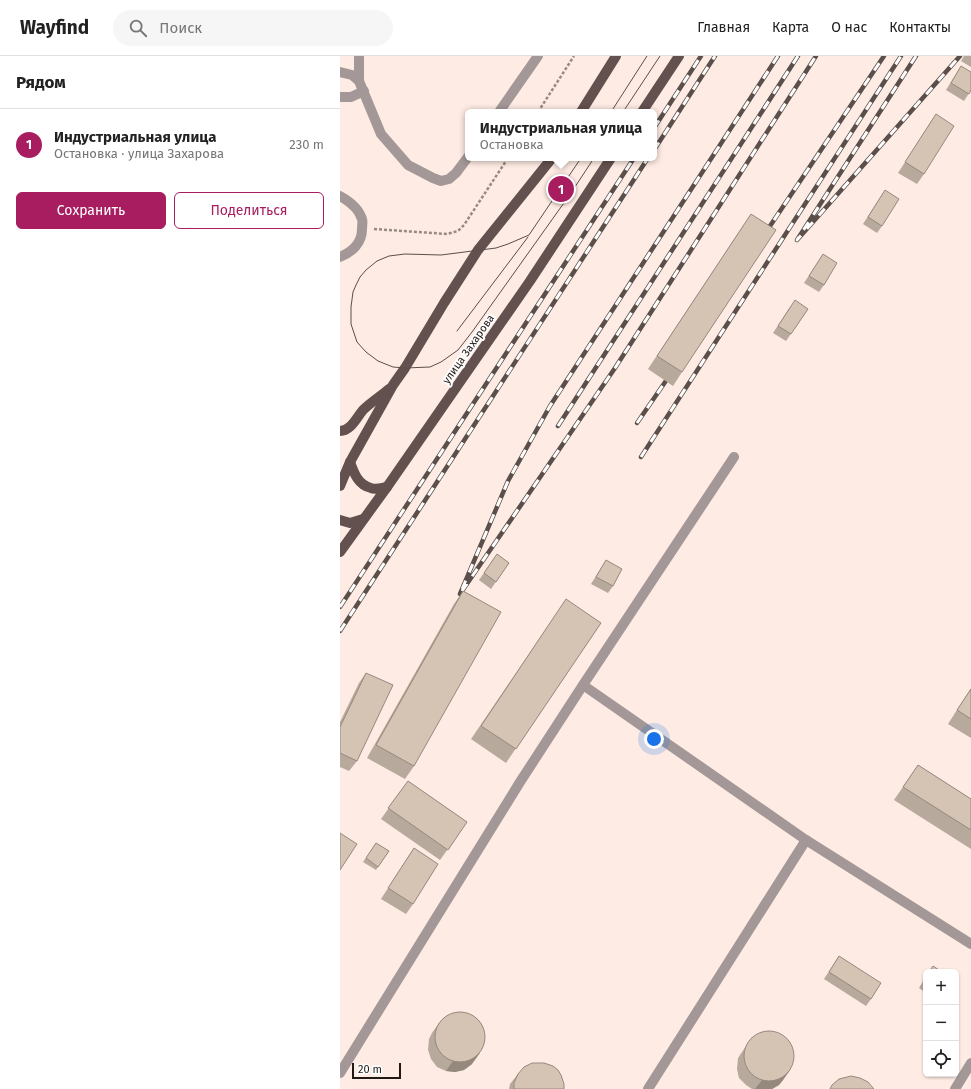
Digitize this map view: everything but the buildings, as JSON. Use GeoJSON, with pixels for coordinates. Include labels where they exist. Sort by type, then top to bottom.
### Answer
{"type":"FeatureCollection","features":[{"type":"Feature","properties":{"kind":"main road"},"geometry":{"type":"LineString","coordinates":[[583,109],[616,56]]}},
{"type":"Feature","properties":{"kind":"main road"},"geometry":{"type":"LineString","coordinates":[[644,109],[679,56]]}},
{"type":"Feature","properties":{"kind":"main road"},"geometry":{"type":"LineString","coordinates":[[340,486],[350,462],[393,385],[478,250],[550,161]]}},
{"type":"Feature","properties":{"kind":"main road","name":"улица Захарова"},"geometry":{"type":"LineString","coordinates":[[340,552],[530,281],[609,161]]}},
{"type":"Feature","properties":{"kind":"main road"},"geometry":{"type":"LineString","coordinates":[[340,431],[344,431],[350,426],[364,410],[393,385]]}},
{"type":"Feature","properties":{"kind":"main road"},"geometry":{"type":"LineString","coordinates":[[350,462],[355,476],[363,484],[372,489],[387,487]]}},
{"type":"Feature","properties":{"kind":"main road"},"geometry":{"type":"LineString","coordinates":[[340,520],[350,524],[363,519]]}},
{"type":"Feature","properties":{"kind":"lane"},"geometry":{"type":"LineString","coordinates":[[359,56],[359,80],[381,134],[408,165],[441,181],[449,179],[456,173],[465,161]]}},
{"type":"Feature","properties":{"kind":"lane"},"geometry":{"type":"LineString","coordinates":[[501,109],[538,56]]}},
{"type":"Feature","properties":{"kind":"lane"},"geometry":{"type":"LineString","coordinates":[[340,72],[352,74],[359,80]]}},
{"type":"Feature","properties":{"kind":"lane"},"geometry":{"type":"LineString","coordinates":[[340,97],[351,97],[364,91]]}},
{"type":"Feature","properties":{"kind":"lane"},"geometry":{"type":"LineString","coordinates":[[340,196],[357,209],[362,219],[362,233],[357,245],[348,254],[340,258]]}},
{"type":"Feature","properties":{"kind":"lane"},"geometry":{"type":"LineString","coordinates":[[340,1073],[520,782],[734,457]]}},
{"type":"Feature","properties":{"kind":"lane"},"geometry":{"type":"LineString","coordinates":[[583,685],[806,840],[971,944]]}},
{"type":"Feature","properties":{"kind":"lane"},"geometry":{"type":"LineString","coordinates":[[648,1089],[806,840]]}},
{"type":"Feature","properties":{"kind":"lane"},"geometry":{"type":"LineString","coordinates":[[955,1089],[971,1063]]}},
{"type":"Feature","properties":{"kind":"path"},"geometry":{"type":"LineString","coordinates":[[540,109],[574,56]]}},
{"type":"Feature","properties":{"kind":"path"},"geometry":{"type":"LineString","coordinates":[[362,228],[447,234],[458,231],[464,225],[506,161]]}},
{"type":"Feature","properties":{"kind":"tram line"},"geometry":{"type":"LineString","coordinates":[[613,109],[647,56]]}},
{"type":"Feature","properties":{"kind":"tram line"},"geometry":{"type":"LineString","coordinates":[[625,109],[660,56]]}},
{"type":"Feature","properties":{"kind":"tram line"},"geometry":{"type":"LineString","coordinates":[[579,161],[529,235],[496,248],[441,255],[405,254],[389,256],[377,261],[360,277],[353,292],[351,324],[357,342],[366,352],[378,361],[393,367],[405,368],[430,367],[441,362],[458,350],[571,193],[592,161]]}},
{"type":"Feature","properties":{"kind":"tram line"},"geometry":{"type":"LineString","coordinates":[[457,331],[528,237]]}},
{"type":"Feature","properties":{"kind":"railway"},"geometry":{"type":"LineString","coordinates":[[657,123],[701,56]]}},
{"type":"Feature","properties":{"kind":"railway"},"geometry":{"type":"LineString","coordinates":[[657,145],[715,56]]}},
{"type":"Feature","properties":{"kind":"railway"},"geometry":{"type":"LineString","coordinates":[[778,56],[550,406],[508,481],[460,594],[615,368],[816,56]]}},
{"type":"Feature","properties":{"kind":"railway"},"geometry":{"type":"LineString","coordinates":[[558,426],[798,56]]}},
{"type":"Feature","properties":{"kind":"railway"},"geometry":{"type":"LineString","coordinates":[[764,235],[884,56]]}},
{"type":"Feature","properties":{"kind":"railway"},"geometry":{"type":"LineString","coordinates":[[641,457],[901,56]]}},
{"type":"Feature","properties":{"kind":"railway"},"geometry":{"type":"LineString","coordinates":[[916,56],[797,240],[960,56]]}},
{"type":"Feature","properties":{"kind":"railway"},"geometry":{"type":"LineString","coordinates":[[340,607],[632,161]]}},
{"type":"Feature","properties":{"kind":"railway"},"geometry":{"type":"LineString","coordinates":[[340,631],[646,161]]}},
{"type":"Feature","properties":{"kind":"railway"},"geometry":{"type":"LineString","coordinates":[[637,423],[672,372]]}},
{"type":"Feature","properties":{"kind":"place","name":"Индустриальная улица"},"geometry":{"type":"Point","coordinates":[561,189]}}]}
